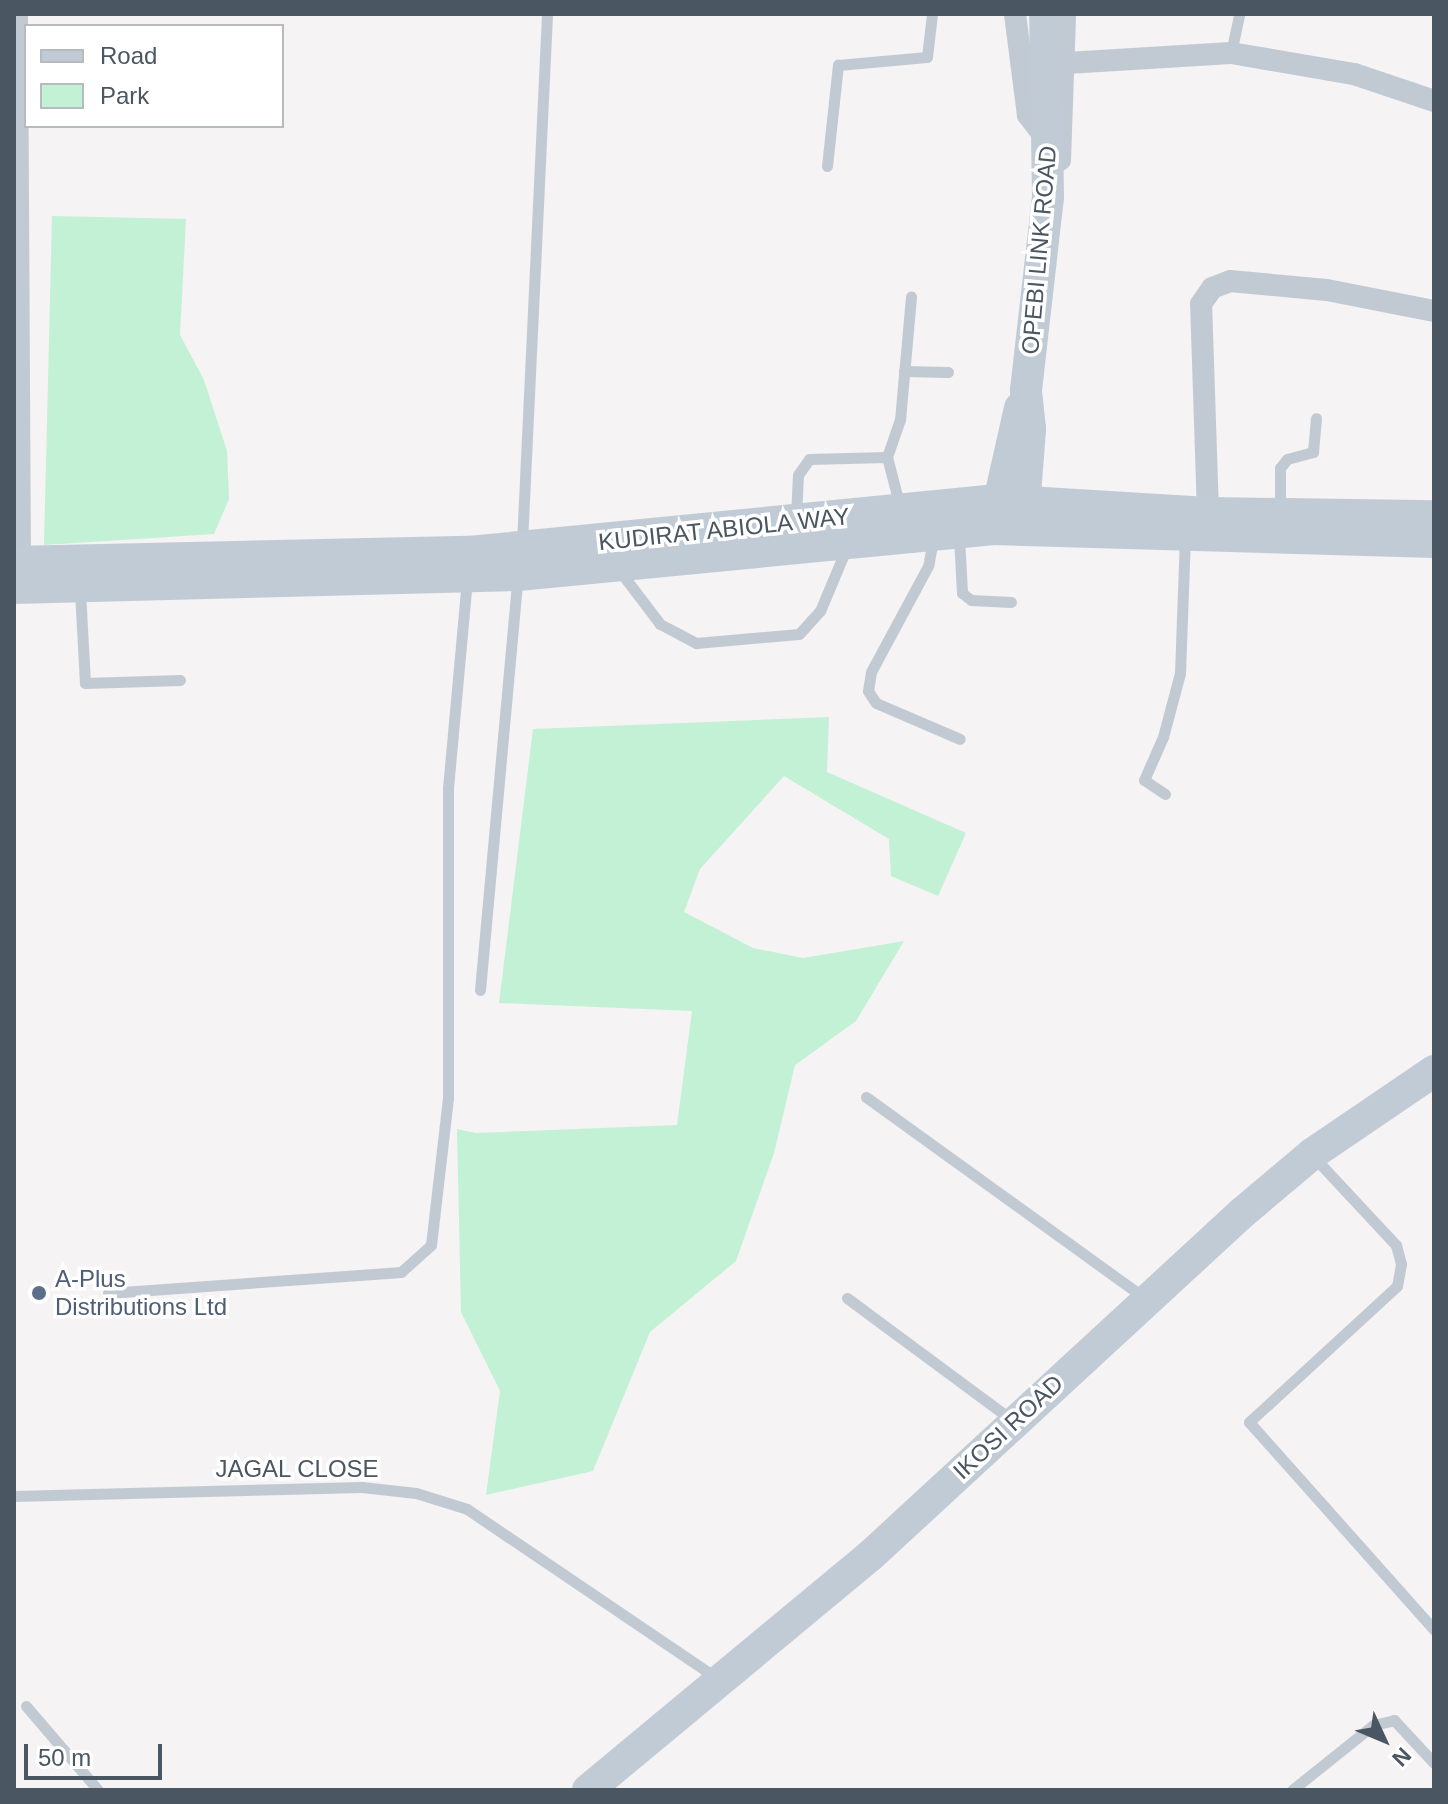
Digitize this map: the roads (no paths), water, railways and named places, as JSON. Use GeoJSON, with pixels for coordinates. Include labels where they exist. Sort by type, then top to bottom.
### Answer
{"type":"FeatureCollection","features":[{"type":"Feature","properties":{"kind":"main road","name":"OPEBI LINK ROAD"},"geometry":{"type":"LineString","coordinates":[[1009,515],[1030,429],[1026,390],[1048,197],[1057,56],[1045,14]]}},
{"type":"Feature","properties":{"kind":"main road","name":"KUDIRAT ABIOLA WAY"},"geometry":{"type":"LineString","coordinates":[[16,571],[80,586],[520,561],[795,522],[901,511],[1197,522],[1434,542]]}},
{"type":"Feature","properties":{"kind":"main road","name":"KUDIRAT ABIOLA WAY"},"geometry":{"type":"LineString","coordinates":[[1197,522],[1280,512],[1434,516]]}},
{"type":"Feature","properties":{"kind":"main road","name":"KUDIRAT ABIOLA WAY"},"geometry":{"type":"LineString","coordinates":[[520,561],[616,566],[849,540],[946,533],[1009,515]]}},
{"type":"Feature","properties":{"kind":"main road","name":"KUDIRAT ABIOLA WAY"},"geometry":{"type":"LineString","coordinates":[[16,571],[468,564]]}},
{"type":"Feature","properties":{"kind":"main road","name":"IKOSI ROAD"},"geometry":{"type":"LineString","coordinates":[[588,1790],[717,1678],[870,1556],[1146,1299],[1312,1154],[1434,1071]]}},
{"type":"Feature","properties":{"kind":"street"},"geometry":{"type":"LineString","coordinates":[[16,571],[17,14]]}},
{"type":"Feature","properties":{"kind":"street"},"geometry":{"type":"LineString","coordinates":[[1015,14],[1028,115],[1050,144]]}},
{"type":"Feature","properties":{"kind":"street"},"geometry":{"type":"LineString","coordinates":[[1048,197],[1062,155],[1057,56],[1065,14]]}},
{"type":"Feature","properties":{"kind":"street"},"geometry":{"type":"LineString","coordinates":[[1057,56],[1231,53],[1354,74],[1434,101]]}},
{"type":"Feature","properties":{"kind":"street"},"geometry":{"type":"LineString","coordinates":[[1197,522],[1201,304],[1212,288],[1230,281],[1327,290],[1434,311]]}},
{"type":"Feature","properties":{"kind":"lane"},"geometry":{"type":"LineString","coordinates":[[480,990],[520,561],[547,14]]}},
{"type":"Feature","properties":{"kind":"lane"},"geometry":{"type":"LineString","coordinates":[[827,166],[838,65],[927,57],[932,14]]}},
{"type":"Feature","properties":{"kind":"lane"},"geometry":{"type":"LineString","coordinates":[[1231,53],[1239,14]]}},
{"type":"Feature","properties":{"kind":"lane"},"geometry":{"type":"LineString","coordinates":[[901,511],[887,457],[900,420],[911,296]]}},
{"type":"Feature","properties":{"kind":"lane"},"geometry":{"type":"LineString","coordinates":[[904,371],[948,372]]}},
{"type":"Feature","properties":{"kind":"lane"},"geometry":{"type":"LineString","coordinates":[[1280,512],[1280,468],[1287,459],[1313,452],[1316,418]]}},
{"type":"Feature","properties":{"kind":"lane"},"geometry":{"type":"LineString","coordinates":[[795,522],[798,475],[809,459],[887,457]]}},
{"type":"Feature","properties":{"kind":"lane"},"geometry":{"type":"LineString","coordinates":[[1165,794],[1144,780],[1163,737],[1180,673],[1197,522]]}},
{"type":"Feature","properties":{"kind":"lane"},"geometry":{"type":"LineString","coordinates":[[946,533],[962,593],[971,600],[1011,602]]}},
{"type":"Feature","properties":{"kind":"lane"},"geometry":{"type":"LineString","coordinates":[[946,533],[871,672],[868,691],[876,703],[960,739]]}},
{"type":"Feature","properties":{"kind":"lane"},"geometry":{"type":"LineString","coordinates":[[616,566],[660,624],[696,643],[799,634],[820,611],[849,540]]}},
{"type":"Feature","properties":{"kind":"lane"},"geometry":{"type":"LineString","coordinates":[[108,1293],[401,1272],[431,1245],[448,1098],[448,788],[468,564]]}},
{"type":"Feature","properties":{"kind":"lane"},"geometry":{"type":"LineString","coordinates":[[80,586],[85,683],[180,680]]}},
{"type":"Feature","properties":{"kind":"lane"},"geometry":{"type":"LineString","coordinates":[[866,1097],[1146,1299]]}},
{"type":"Feature","properties":{"kind":"lane"},"geometry":{"type":"LineString","coordinates":[[1312,1154],[1396,1245],[1401,1264],[1397,1286],[1249,1422],[1434,1630]]}},
{"type":"Feature","properties":{"kind":"lane"},"geometry":{"type":"LineString","coordinates":[[847,1298],[1014,1422]]}},
{"type":"Feature","properties":{"kind":"lane","name":"JAGAL CLOSE"},"geometry":{"type":"LineString","coordinates":[[14,1496],[362,1487],[416,1493],[467,1509],[717,1678]]}},
{"type":"Feature","properties":{"kind":"lane"},"geometry":{"type":"LineString","coordinates":[[26,1706],[98,1790]]}},
{"type":"Feature","properties":{"kind":"lane"},"geometry":{"type":"LineString","coordinates":[[1292,1790],[1373,1725],[1394,1720],[1434,1763]]}},
{"type":"Feature","properties":{"kind":"place","name":"A-Plus Distributions Ltd"},"geometry":{"type":"Point","coordinates":[39,1293]}}]}
